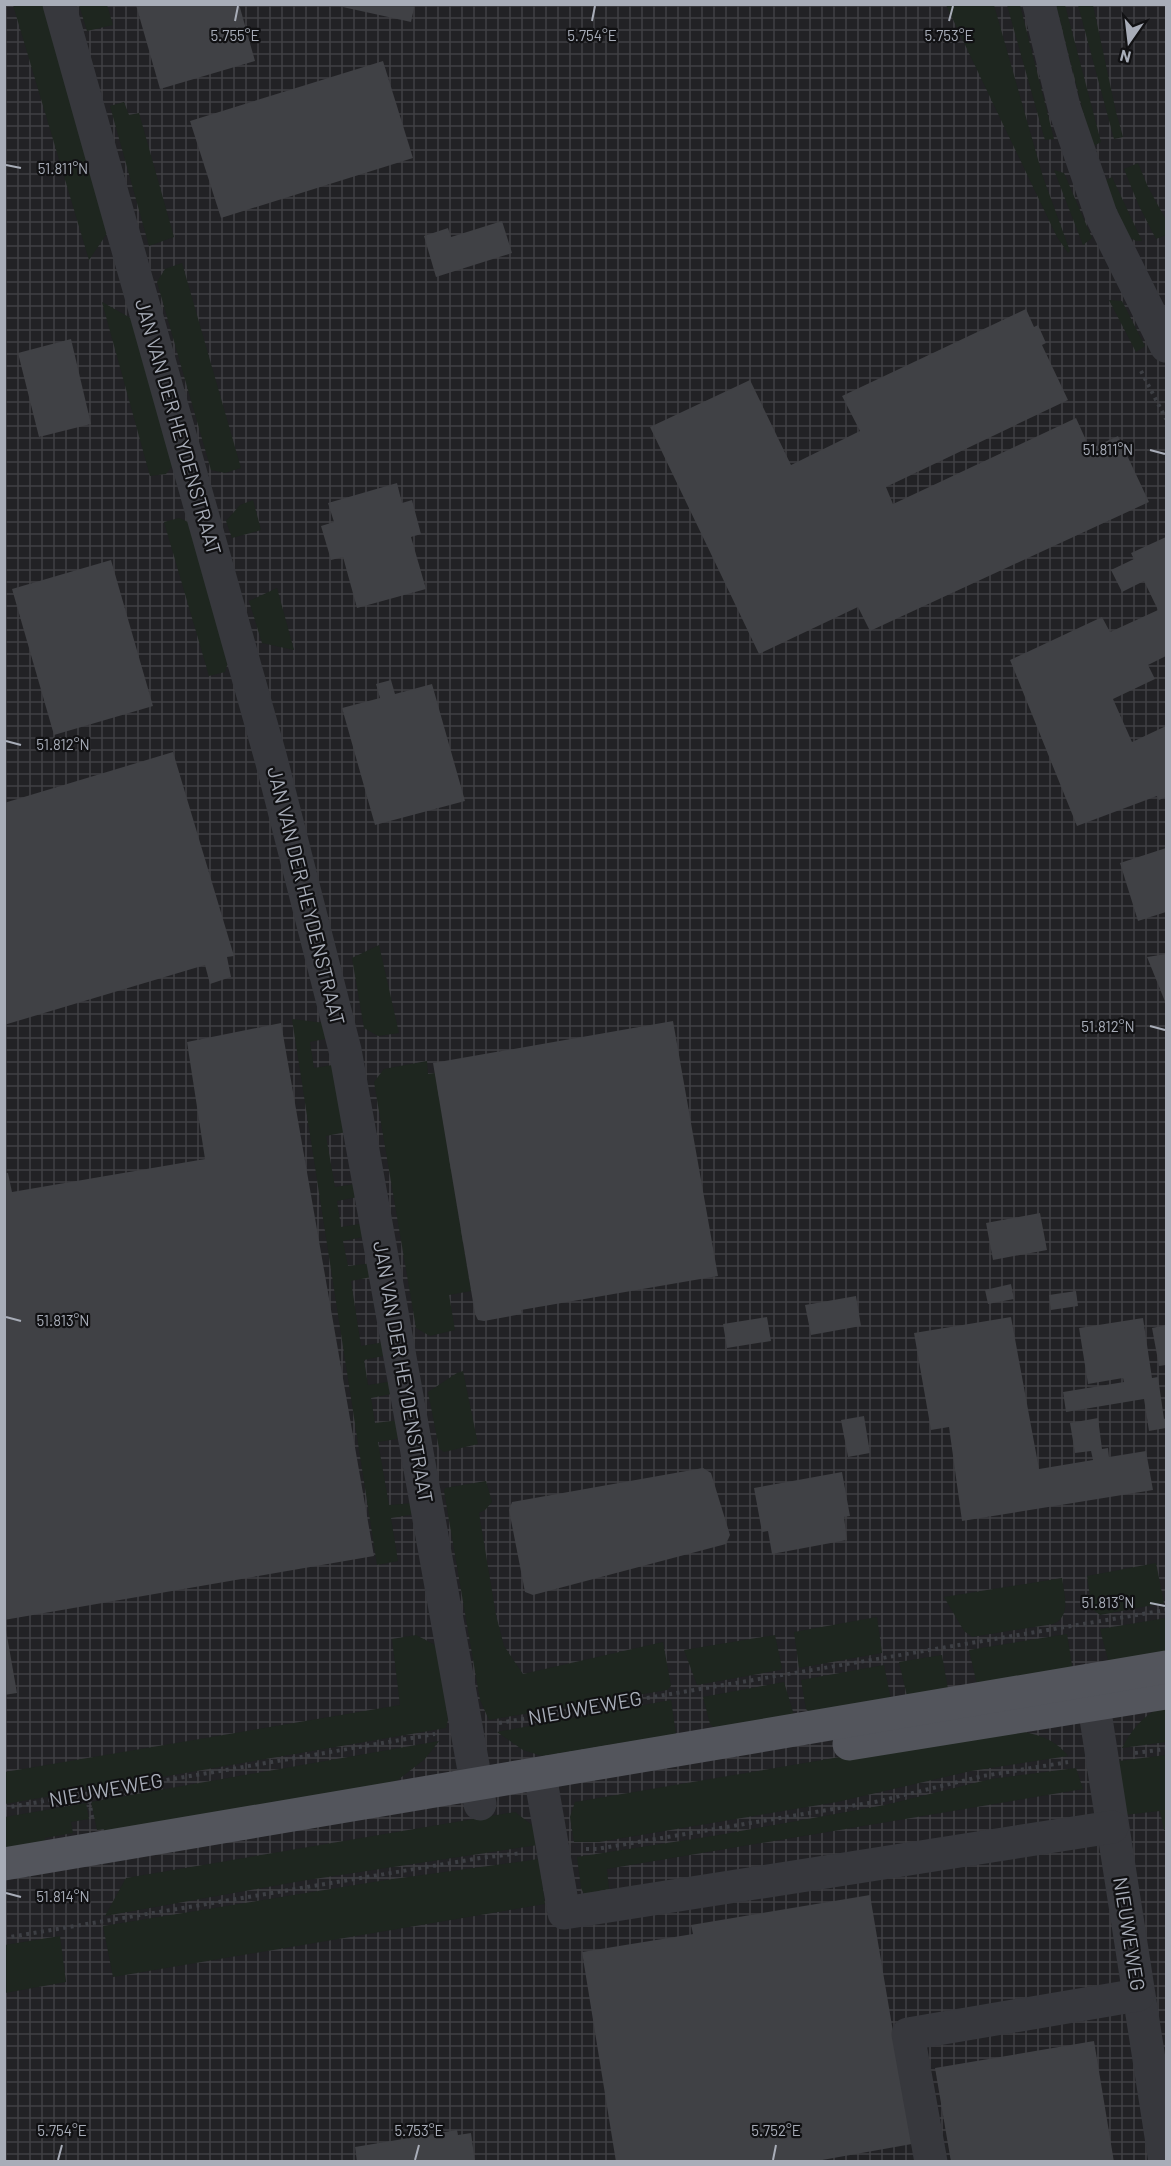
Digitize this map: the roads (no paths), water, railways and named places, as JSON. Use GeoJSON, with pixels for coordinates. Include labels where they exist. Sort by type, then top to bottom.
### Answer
{"type":"FeatureCollection","features":[{"type":"Feature","properties":{"kind":"main road"},"geometry":{"type":"LineString","coordinates":[[4,1887],[478,1793],[543,1792],[1092,1693],[1167,1667]]}},
{"type":"Feature","properties":{"kind":"main road"},"geometry":{"type":"LineString","coordinates":[[4,1864],[478,1793],[1092,1693],[1167,1693]]}},
{"type":"Feature","properties":{"kind":"street","name":"JAN VAN DER HEYDENSTRAAT"},"geometry":{"type":"LineString","coordinates":[[59,4],[268,748],[345,1050],[478,1793]]}},
{"type":"Feature","properties":{"kind":"street"},"geometry":{"type":"LineString","coordinates":[[1039,4],[1064,107],[1101,215],[1167,346]]}},
{"type":"Feature","properties":{"kind":"street","name":"NIEUWEWEG"},"geometry":{"type":"LineString","coordinates":[[1092,1693],[1165,2162]]}},
{"type":"Feature","properties":{"kind":"street"},"geometry":{"type":"LineString","coordinates":[[543,1792],[564,1913],[1112,1827]]}},
{"type":"Feature","properties":{"kind":"street"},"geometry":{"type":"LineString","coordinates":[[931,2162],[908,2034],[1138,1995]]}}]}
